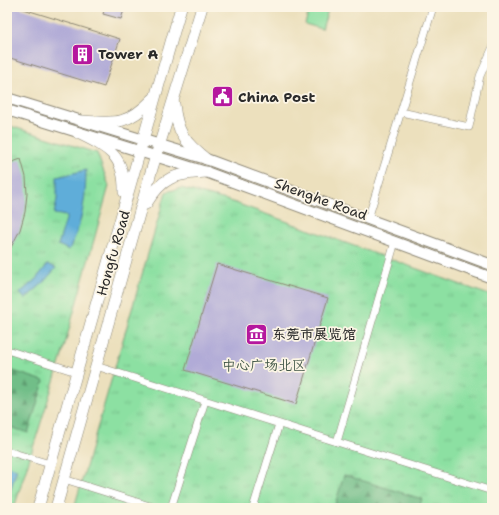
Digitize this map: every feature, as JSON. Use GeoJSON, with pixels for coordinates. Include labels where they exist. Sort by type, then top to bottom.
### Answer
{"type":"FeatureCollection","features":[{"type":"Feature","properties":{"kind":"main road","name":"Hongfu Road"},"geometry":{"type":"LineString","coordinates":[[38,508],[142,139],[181,7]]}},
{"type":"Feature","properties":{"kind":"main road","name":"Hongfu Road"},"geometry":{"type":"LineString","coordinates":[[56,508],[138,217],[202,7]]}},
{"type":"Feature","properties":{"kind":"main road"},"geometry":{"type":"LineString","coordinates":[[83,121],[107,123],[128,119],[139,113],[155,97]]}},
{"type":"Feature","properties":{"kind":"main road","name":"Shenghe Road"},"geometry":{"type":"LineString","coordinates":[[7,98],[206,159],[492,265]]}},
{"type":"Feature","properties":{"kind":"main road"},"geometry":{"type":"LineString","coordinates":[[173,99],[178,127],[184,139],[206,159]]}},
{"type":"Feature","properties":{"kind":"main road","name":"Shenghe Road"},"geometry":{"type":"LineString","coordinates":[[7,110],[206,172],[492,278]]}},
{"type":"Feature","properties":{"kind":"main road"},"geometry":{"type":"LineString","coordinates":[[78,133],[102,144],[115,154],[123,171],[124,191],[121,214]]}},
{"type":"Feature","properties":{"kind":"main road"},"geometry":{"type":"LineString","coordinates":[[138,217],[155,189],[169,178],[183,174],[206,172]]}},
{"type":"Feature","properties":{"kind":"street"},"geometry":{"type":"LineString","coordinates":[[368,219],[433,7]]}},
{"type":"Feature","properties":{"kind":"street"},"geometry":{"type":"LineString","coordinates":[[401,112],[469,128],[480,76],[492,49]]}},
{"type":"Feature","properties":{"kind":"street"},"geometry":{"type":"LineString","coordinates":[[337,442],[395,242]]}},
{"type":"Feature","properties":{"kind":"street"},"geometry":{"type":"LineString","coordinates":[[7,350],[76,372]]}},
{"type":"Feature","properties":{"kind":"street"},"geometry":{"type":"LineString","coordinates":[[96,366],[492,491]]}},
{"type":"Feature","properties":{"kind":"street"},"geometry":{"type":"LineString","coordinates":[[171,508],[205,401]]}},
{"type":"Feature","properties":{"kind":"street"},"geometry":{"type":"LineString","coordinates":[[253,508],[280,424]]}},
{"type":"Feature","properties":{"kind":"street"},"geometry":{"type":"LineString","coordinates":[[7,451],[50,464]]}},
{"type":"Feature","properties":{"kind":"street"},"geometry":{"type":"LineString","coordinates":[[64,479],[156,508]]}},
{"type":"Feature","properties":{"kind":"green space"},"geometry":{"type":"Polygon","coordinates":[[[310,7],[329,7],[322,29],[305,24],[310,7]]]}},
{"type":"Feature","properties":{"kind":"green space"},"geometry":{"type":"Polygon","coordinates":[[[7,125],[97,153],[109,186],[60,362],[14,508],[7,508],[7,125]]]}},
{"type":"Feature","properties":{"kind":"green space","name":"中心广场北区"},"geometry":{"type":"Polygon","coordinates":[[[181,188],[230,201],[492,296],[492,508],[74,508],[166,192],[181,188]]]}},
{"type":"Feature","properties":{"kind":"green space"},"geometry":{"type":"Polygon","coordinates":[[[7,369],[44,381],[28,433],[7,426],[7,369]]]}},
{"type":"Feature","properties":{"kind":"green space"},"geometry":{"type":"Polygon","coordinates":[[[344,475],[422,499],[419,508],[334,508],[344,475]]]}},
{"type":"Feature","properties":{"kind":"water"},"geometry":{"type":"Polygon","coordinates":[[[86,170],[85,191],[80,221],[69,250],[58,245],[67,216],[54,214],[57,199],[57,177],[86,170]]]}},
{"type":"Feature","properties":{"kind":"water"},"geometry":{"type":"Polygon","coordinates":[[[48,264],[56,268],[41,285],[25,299],[20,293],[36,279],[48,264]]]}},
{"type":"Feature","properties":{"kind":"water"},"geometry":{"type":"Polygon","coordinates":[[[7,466],[17,469],[7,501],[7,466]]]}},
{"type":"Feature","properties":{"kind":"building"},"geometry":{"type":"Polygon","coordinates":[[[7,7],[17,7],[120,39],[104,87],[7,57],[7,7]]]}},
{"type":"Feature","properties":{"kind":"building"},"geometry":{"type":"Polygon","coordinates":[[[105,7],[125,7],[121,19],[103,14],[105,7]]]}},
{"type":"Feature","properties":{"kind":"building"},"geometry":{"type":"Polygon","coordinates":[[[21,159],[26,177],[27,194],[25,212],[20,230],[7,255],[7,164],[21,159]]]}},
{"type":"Feature","properties":{"kind":"building","name":"东莞市展览馆"},"geometry":{"type":"Polygon","coordinates":[[[217,264],[328,298],[296,404],[185,370],[217,264]]]}},
{"type":"Feature","properties":{"kind":"place","name":"Tower A"},"geometry":{"type":"Point","coordinates":[83,54]}},
{"type":"Feature","properties":{"kind":"place","name":"China Post"},"geometry":{"type":"Point","coordinates":[223,97]}},
{"type":"Feature","properties":{"kind":"place","name":"东莞市展览馆"},"geometry":{"type":"Point","coordinates":[256,334]}}]}
